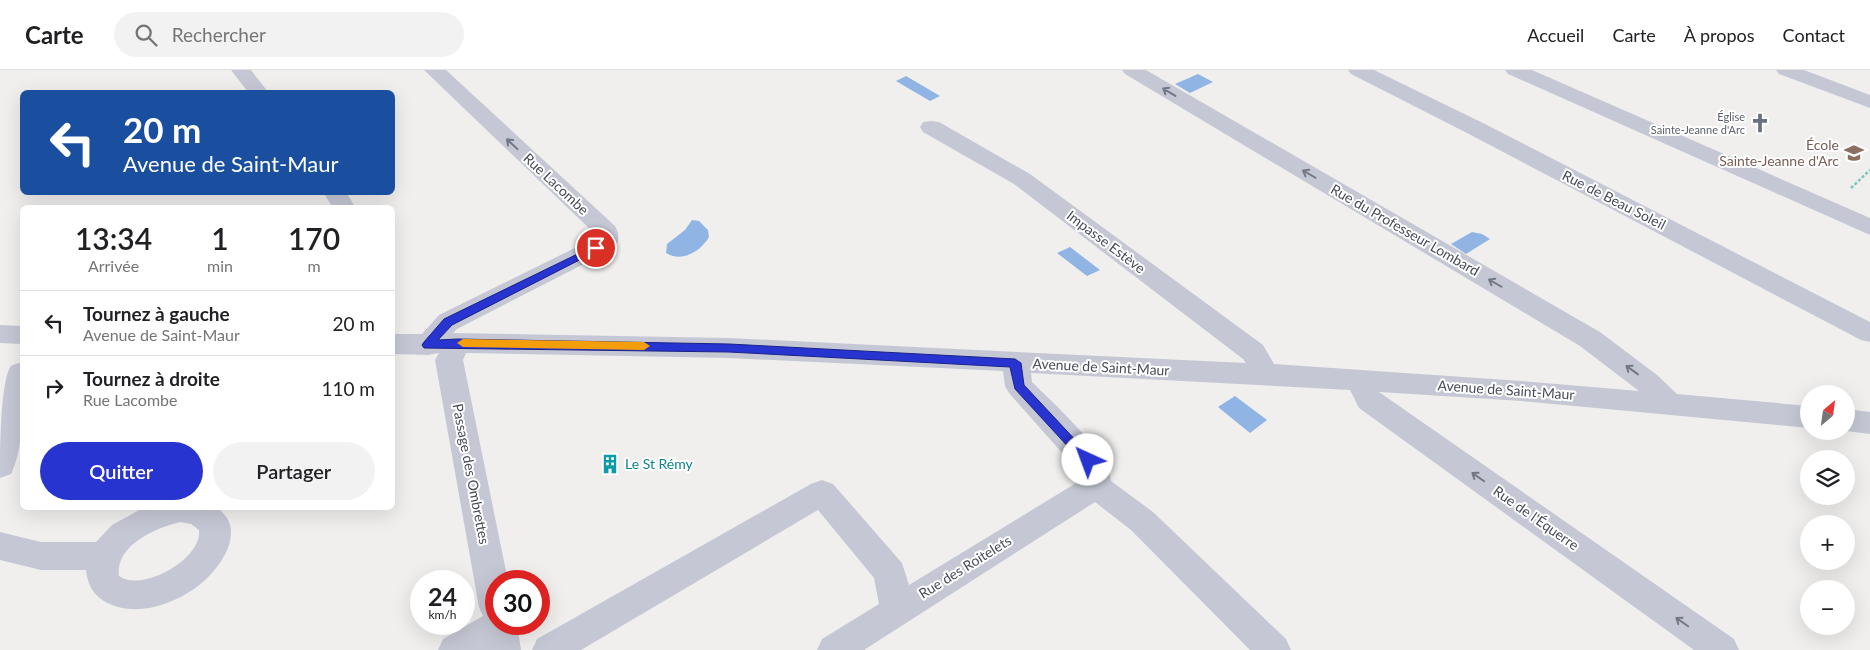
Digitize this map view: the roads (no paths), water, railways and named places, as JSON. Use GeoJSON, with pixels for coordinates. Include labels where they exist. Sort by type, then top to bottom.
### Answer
{"type":"FeatureCollection","features":[{"type":"Feature","properties":{"kind":"street"},"geometry":{"type":"LineString","coordinates":[[241,70],[256,90]]}},
{"type":"Feature","properties":{"kind":"street","name":"Rue Lacombe"},"geometry":{"type":"LineString","coordinates":[[434,70],[606,232],[606,242],[596,248],[448,322],[442,344]]}},
{"type":"Feature","properties":{"kind":"street","name":"Rue du Professeur Lombard"},"geometry":{"type":"LineString","coordinates":[[1132,70],[1590,339],[1647,382],[1668,403]]}},
{"type":"Feature","properties":{"kind":"street","name":"Rue de Beau Soleil"},"geometry":{"type":"LineString","coordinates":[[1358,70],[1475,128],[1870,333]]}},
{"type":"Feature","properties":{"kind":"street"},"geometry":{"type":"LineString","coordinates":[[1515,70],[1870,227]]}},
{"type":"Feature","properties":{"kind":"street"},"geometry":{"type":"LineString","coordinates":[[1786,70],[1870,102]]}},
{"type":"Feature","properties":{"kind":"street","name":"Impasse Estève"},"geometry":{"type":"LineString","coordinates":[[931,127],[1022,179],[1253,352],[1266,374]]}},
{"type":"Feature","properties":{"kind":"street"},"geometry":{"type":"LineString","coordinates":[[0,334],[20,335]]}},
{"type":"Feature","properties":{"kind":"street","name":"Avenue de Saint-Maur"},"geometry":{"type":"LineString","coordinates":[[395,344],[729,348],[1266,374],[1668,403],[1800,416]]}},
{"type":"Feature","properties":{"kind":"street","name":"Passage des Ombrettes"},"geometry":{"type":"LineString","coordinates":[[442,344],[449,360],[489,570]]}},
{"type":"Feature","properties":{"kind":"street"},"geometry":{"type":"LineString","coordinates":[[1015,363],[1019,386],[1088,460],[1096,473],[1096,486],[1142,521],[1274,650]]}},
{"type":"Feature","properties":{"kind":"street"},"geometry":{"type":"LineString","coordinates":[[0,466],[20,374]]}},
{"type":"Feature","properties":{"kind":"street","name":"Rue de l'Équerre"},"geometry":{"type":"LineString","coordinates":[[1359,380],[1369,400],[1722,650]]}},
{"type":"Feature","properties":{"kind":"street"},"geometry":{"type":"LineString","coordinates":[[1855,421],[1870,423]]}},
{"type":"Feature","properties":{"kind":"street","name":"Rue des Roitelets"},"geometry":{"type":"LineString","coordinates":[[834,650],[1096,486]]}},
{"type":"Feature","properties":{"kind":"street"},"geometry":{"type":"LineString","coordinates":[[549,650],[822,493],[890,573],[897,609]]}},
{"type":"Feature","properties":{"kind":"street"},"geometry":{"type":"LineString","coordinates":[[0,546],[41,556],[106,556]]}},
{"type":"Feature","properties":{"kind":"street"},"geometry":{"type":"LineString","coordinates":[[455,650],[491,635]]}},
{"type":"Feature","properties":{"kind":"water"},"geometry":{"type":"Polygon","coordinates":[[[1198,74],[1213,82],[1190,93],[1175,84],[1198,74]]]}},
{"type":"Feature","properties":{"kind":"water"},"geometry":{"type":"Polygon","coordinates":[[[906,76],[940,96],[930,101],[896,81],[906,76]]]}},
{"type":"Feature","properties":{"kind":"water"},"geometry":{"type":"Polygon","coordinates":[[[692,220],[699,221],[708,230],[709,237],[706,242],[696,251],[685,256],[678,257],[666,253],[667,244],[685,230],[692,220]]]}},
{"type":"Feature","properties":{"kind":"water"},"geometry":{"type":"Polygon","coordinates":[[[1472,232],[1482,234],[1490,239],[1466,254],[1451,244],[1472,232]]]}},
{"type":"Feature","properties":{"kind":"water"},"geometry":{"type":"Polygon","coordinates":[[[1070,247],[1100,270],[1087,276],[1057,253],[1070,247]]]}},
{"type":"Feature","properties":{"kind":"water"},"geometry":{"type":"Polygon","coordinates":[[[1235,396],[1267,420],[1250,433],[1218,407],[1235,396]]]}},
{"type":"Feature","properties":{"kind":"place","name":"Église Sainte-Jeanne d'Arc"},"geometry":{"type":"Point","coordinates":[1760,123]}},
{"type":"Feature","properties":{"kind":"place","name":"École Sainte-Jeanne d'Arc"},"geometry":{"type":"Point","coordinates":[1854,153]}},
{"type":"Feature","properties":{"kind":"place","name":"Le St Rémy"},"geometry":{"type":"Point","coordinates":[610,464]}}]}
